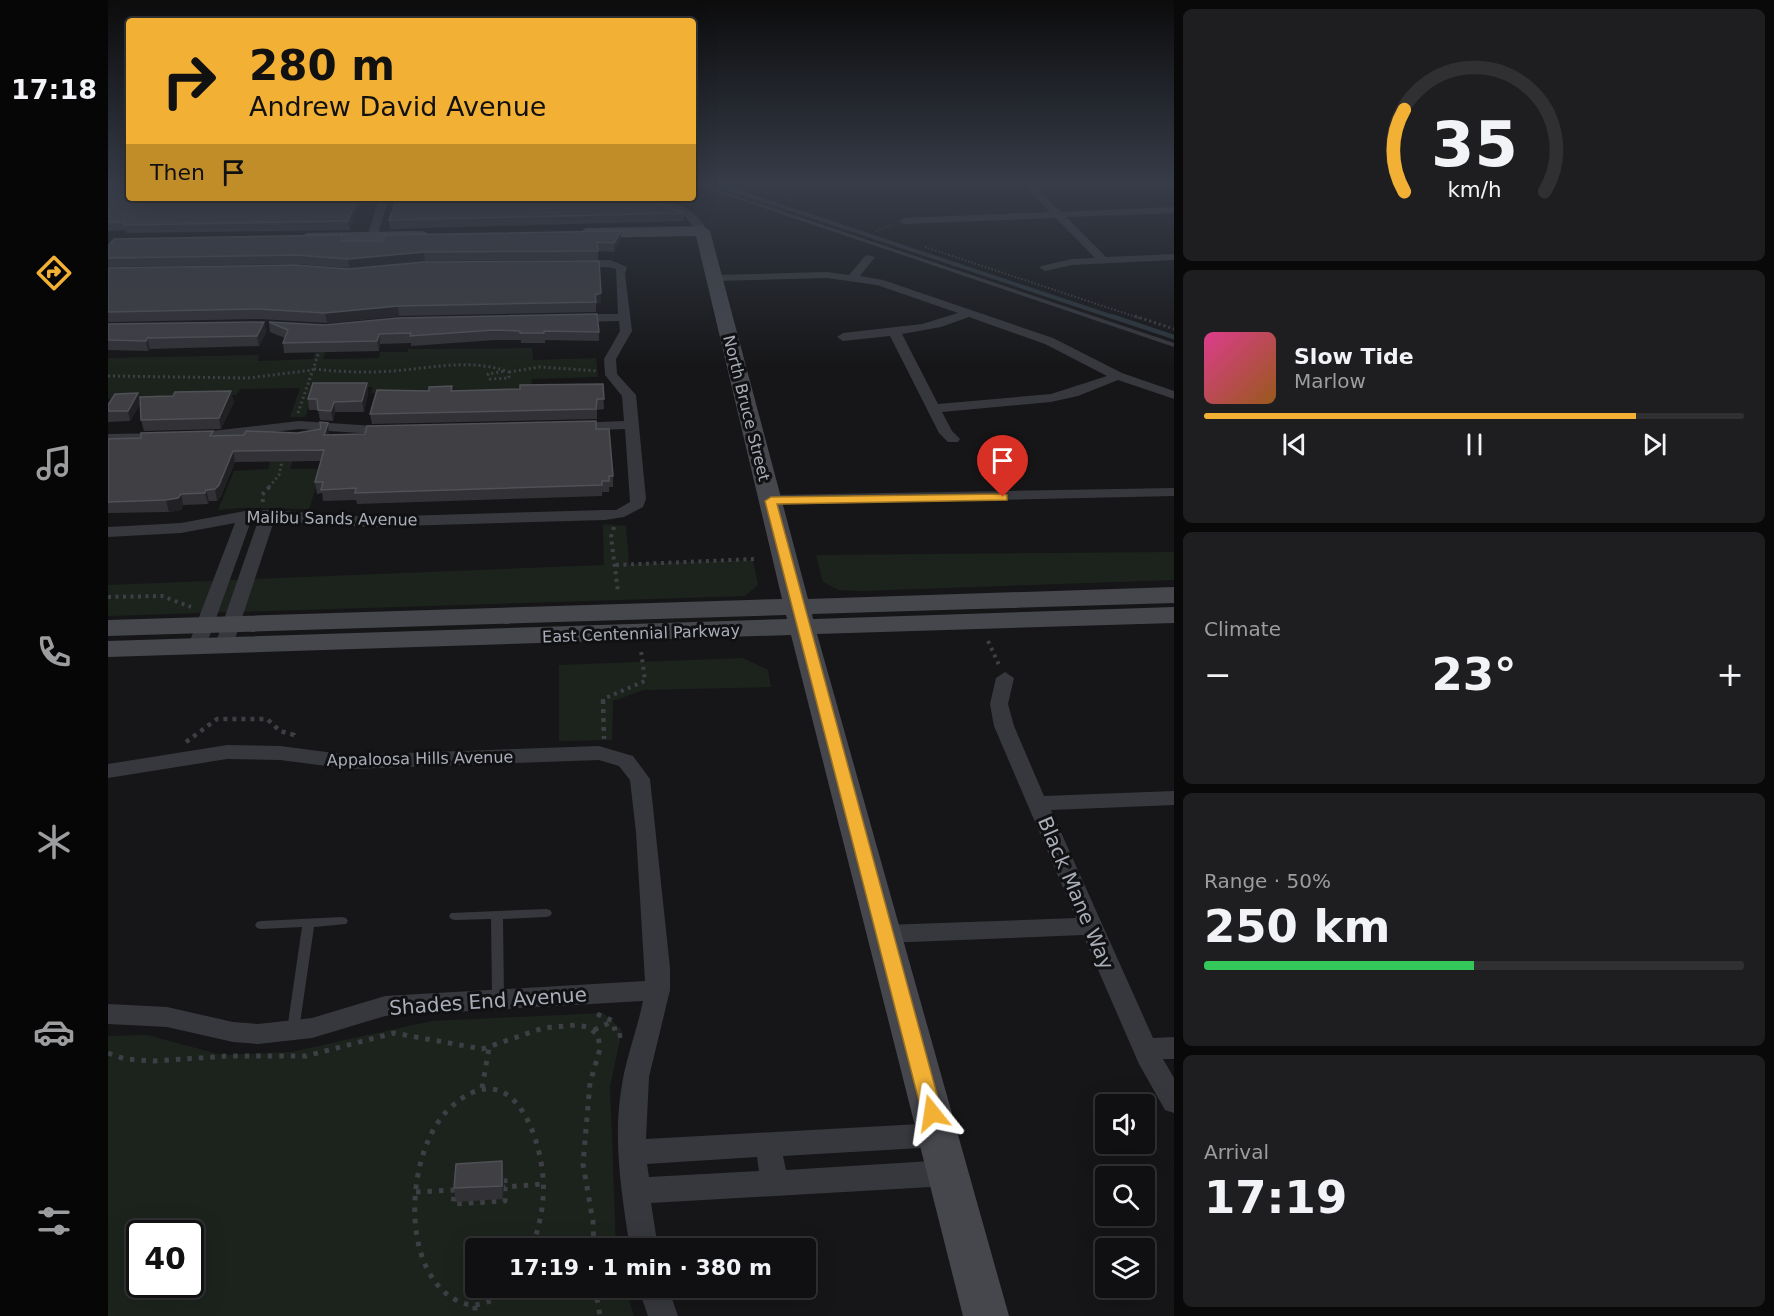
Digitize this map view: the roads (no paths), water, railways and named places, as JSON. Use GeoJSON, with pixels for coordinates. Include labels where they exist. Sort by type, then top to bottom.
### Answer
{"type":"FeatureCollection","features":[{"type":"Feature","properties":{"kind":"street","name":"North Bruce Street"},"geometry":{"type":"LineString","coordinates":[[705,244],[799,617],[986,1316]]}},
{"type":"Feature","properties":{"kind":"street"},"geometry":{"type":"LineString","coordinates":[[1088,244],[1103,260]]}},
{"type":"Feature","properties":{"kind":"street"},"geometry":{"type":"LineString","coordinates":[[853,277],[870,257]]}},
{"type":"Feature","properties":{"kind":"street"},"geometry":{"type":"LineString","coordinates":[[1045,268],[1058,264],[1103,260],[1174,257]]}},
{"type":"Feature","properties":{"kind":"street"},"geometry":{"type":"LineString","coordinates":[[561,427],[632,425],[629,395],[611,375],[610,370],[610,359],[626,331],[622,267],[565,264]]}},
{"type":"Feature","properties":{"kind":"street"},"geometry":{"type":"LineString","coordinates":[[714,278],[827,275],[853,277],[893,286],[1049,341],[1117,376],[1174,395]]}},
{"type":"Feature","properties":{"kind":"street"},"geometry":{"type":"LineString","coordinates":[[843,337],[895,333],[934,326],[969,313]]}},
{"type":"Feature","properties":{"kind":"street"},"geometry":{"type":"LineString","coordinates":[[566,318],[624,317]]}},
{"type":"Feature","properties":{"kind":"street"},"geometry":{"type":"LineString","coordinates":[[895,333],[946,433],[953,439]]}},
{"type":"Feature","properties":{"kind":"street"},"geometry":{"type":"LineString","coordinates":[[934,408],[1062,398],[1092,389],[1117,376]]}},
{"type":"Feature","properties":{"kind":"street"},"geometry":{"type":"LineString","coordinates":[[108,438],[213,436],[294,425],[361,431],[409,430]]}},
{"type":"Feature","properties":{"kind":"street","name":"Malibu Sands Avenue"},"geometry":{"type":"LineString","coordinates":[[108,532],[181,528],[258,515],[368,522],[613,514],[628,510],[638,504],[632,425]]}},
{"type":"Feature","properties":{"kind":"street"},"geometry":{"type":"LineString","coordinates":[[771,501],[1174,492]]}},
{"type":"Feature","properties":{"kind":"street"},"geometry":{"type":"LineString","coordinates":[[199,627],[258,515]]}},
{"type":"Feature","properties":{"kind":"street"},"geometry":{"type":"LineString","coordinates":[[227,634],[258,515]]}},
{"type":"Feature","properties":{"kind":"street","name":"East Centennial Parkway"},"geometry":{"type":"LineString","coordinates":[[799,617],[1174,595]]}},
{"type":"Feature","properties":{"kind":"street","name":"East Centennial Parkway"},"geometry":{"type":"LineString","coordinates":[[108,628],[199,627],[227,634],[799,617],[1174,615]]}},
{"type":"Feature","properties":{"kind":"street","name":"East Centennial Parkway"},"geometry":{"type":"LineString","coordinates":[[108,649],[199,627]]}},
{"type":"Feature","properties":{"kind":"street","name":"Black Mane Way"},"geometry":{"type":"LineString","coordinates":[[1005,678],[1000,695],[1000,714],[1145,1049],[1174,1102]]}},
{"type":"Feature","properties":{"kind":"street","name":"Appaloosa Hills Avenue"},"geometry":{"type":"LineString","coordinates":[[108,771],[227,752],[293,755],[350,762],[616,757],[640,779],[647,832],[658,990]]}},
{"type":"Feature","properties":{"kind":"street"},"geometry":{"type":"LineString","coordinates":[[1037,802],[1174,798]]}},
{"type":"Feature","properties":{"kind":"street"},"geometry":{"type":"LineString","coordinates":[[885,934],[1091,926]]}},
{"type":"Feature","properties":{"kind":"street"},"geometry":{"type":"LineString","coordinates":[[643,1238],[637,1191],[633,1112],[635,1079],[658,990]]}},
{"type":"Feature","properties":{"kind":"street","name":"Shades End Avenue"},"geometry":{"type":"LineString","coordinates":[[108,1014],[166,1017],[233,1032],[258,1034],[293,1032],[385,1006],[658,990]]}},
{"type":"Feature","properties":{"kind":"street"},"geometry":{"type":"LineString","coordinates":[[1145,1049],[1174,1048]]}},
{"type":"Feature","properties":{"kind":"street"},"geometry":{"type":"LineString","coordinates":[[635,1152],[938,1136]]}},
{"type":"Feature","properties":{"kind":"street"},"geometry":{"type":"LineString","coordinates":[[768,1146],[775,1182]]}},
{"type":"Feature","properties":{"kind":"street"},"geometry":{"type":"LineString","coordinates":[[637,1191],[948,1173]]}},
{"type":"Feature","properties":{"kind":"street"},"geometry":{"type":"LineString","coordinates":[[657,1298],[663,1316]]}},
{"type":"Feature","properties":{"kind":"lane"},"geometry":{"type":"LineString","coordinates":[[876,244],[1174,345]]}},
{"type":"Feature","properties":{"kind":"lane"},"geometry":{"type":"LineString","coordinates":[[455,916],[546,913]]}},
{"type":"Feature","properties":{"kind":"lane"},"geometry":{"type":"LineString","coordinates":[[497,915],[498,998]]}},
{"type":"Feature","properties":{"kind":"lane"},"geometry":{"type":"LineString","coordinates":[[261,925],[342,921]]}},
{"type":"Feature","properties":{"kind":"lane"},"geometry":{"type":"LineString","coordinates":[[293,1032],[309,922]]}},
{"type":"Feature","properties":{"kind":"waterway"},"geometry":{"type":"LineString","coordinates":[[896,244],[1116,318]]}},
{"type":"Feature","properties":{"kind":"waterway"},"geometry":{"type":"LineString","coordinates":[[1111,316],[1174,337]]}}]}
